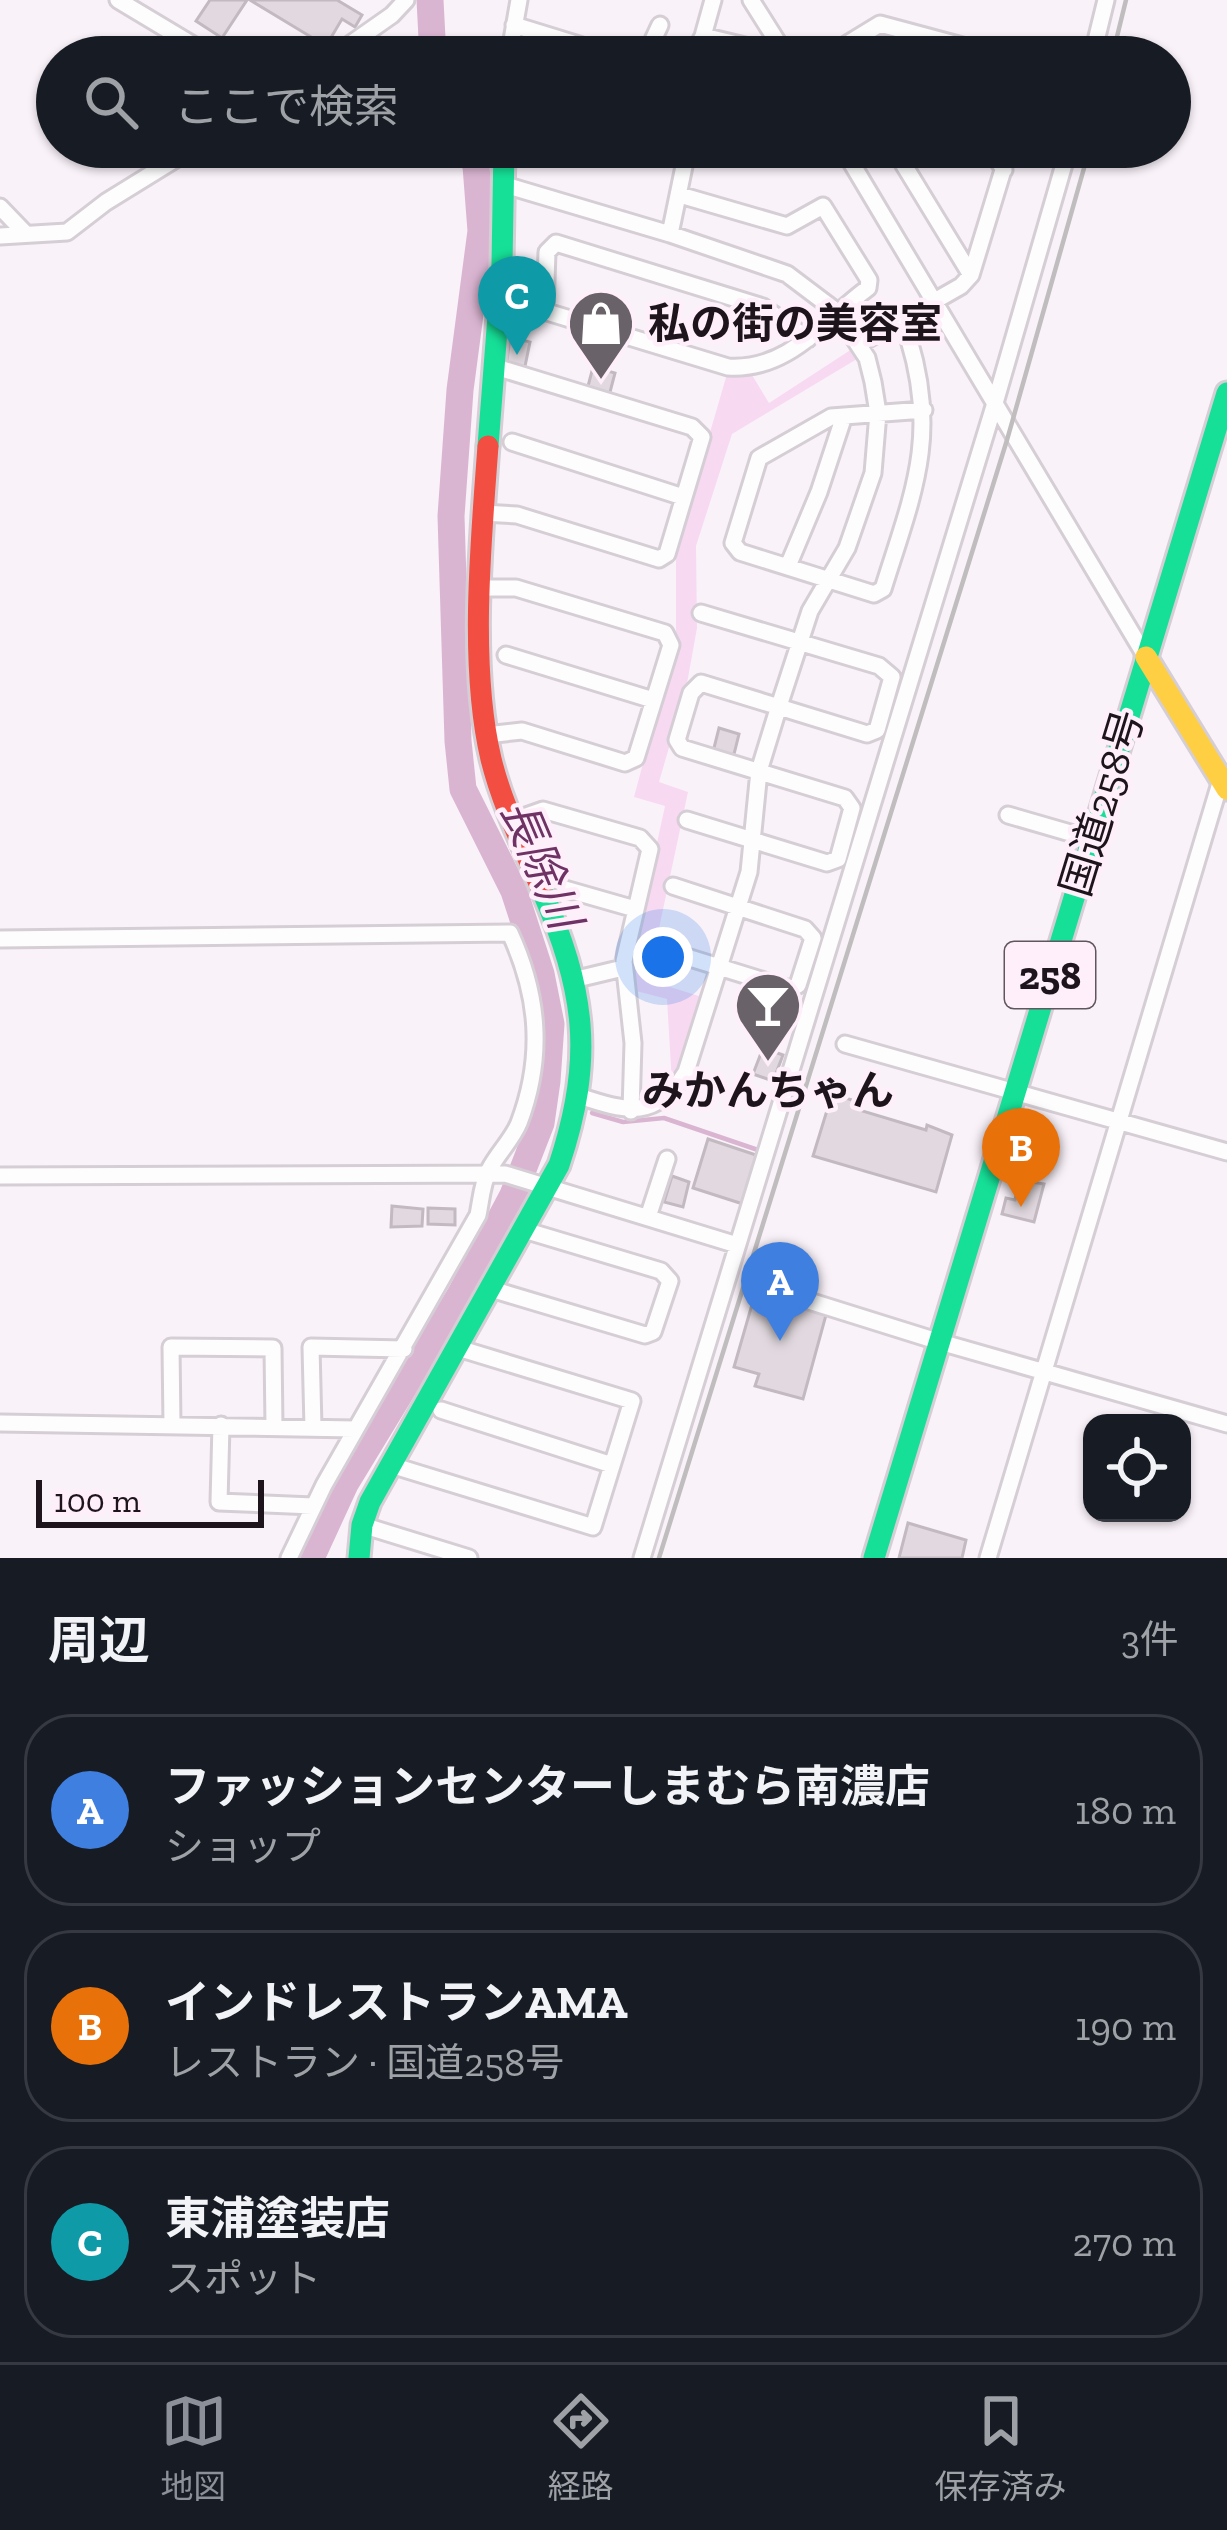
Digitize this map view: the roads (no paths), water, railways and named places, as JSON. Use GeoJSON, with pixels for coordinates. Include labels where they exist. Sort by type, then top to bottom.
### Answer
{"type":"FeatureCollection","features":[{"type":"Feature","properties":{"kind":"main road"},"geometry":{"type":"LineString","coordinates":[[359,1558],[362,1526],[391,1465],[524,1230],[542,1185],[571,1135],[579,1096],[583,1046],[577,979],[565,941],[497,788],[486,735],[482,513],[501,298],[505,168]]}},
{"type":"Feature","properties":{"kind":"main road","name":"国道258号"},"geometry":{"type":"LineString","coordinates":[[874,1558],[1227,393]]}},
{"type":"Feature","properties":{"kind":"main road"},"geometry":{"type":"LineString","coordinates":[[1146,657],[1224,784]]}},
{"type":"Feature","properties":{"kind":"street"},"geometry":{"type":"LineString","coordinates":[[118,0],[178,36]]}},
{"type":"Feature","properties":{"kind":"street"},"geometry":{"type":"LineString","coordinates":[[362,36],[406,0]]}},
{"type":"Feature","properties":{"kind":"street"},"geometry":{"type":"LineString","coordinates":[[512,36],[519,0]]}},
{"type":"Feature","properties":{"kind":"street"},"geometry":{"type":"LineString","coordinates":[[703,36],[713,0]]}},
{"type":"Feature","properties":{"kind":"street"},"geometry":{"type":"LineString","coordinates":[[752,0],[774,36]]}},
{"type":"Feature","properties":{"kind":"street"},"geometry":{"type":"LineString","coordinates":[[1098,36],[1106,0]]}},
{"type":"Feature","properties":{"kind":"street"},"geometry":{"type":"LineString","coordinates":[[862,36],[880,24],[913,36]]}},
{"type":"Feature","properties":{"kind":"street"},"geometry":{"type":"LineString","coordinates":[[655,36],[660,25]]}},
{"type":"Feature","properties":{"kind":"street"},"geometry":{"type":"LineString","coordinates":[[514,26],[548,36]]}},
{"type":"Feature","properties":{"kind":"street"},"geometry":{"type":"LineString","coordinates":[[0,236],[68,232],[161,168]]}},
{"type":"Feature","properties":{"kind":"street"},"geometry":{"type":"LineString","coordinates":[[670,234],[684,168]]}},
{"type":"Feature","properties":{"kind":"street"},"geometry":{"type":"LineString","coordinates":[[855,168],[1146,657]]}},
{"type":"Feature","properties":{"kind":"street"},"geometry":{"type":"LineString","coordinates":[[906,168],[971,274]]}},
{"type":"Feature","properties":{"kind":"street"},"geometry":{"type":"LineString","coordinates":[[642,1558],[1063,168]]}},
{"type":"Feature","properties":{"kind":"street"},"geometry":{"type":"LineString","coordinates":[[859,344],[961,286],[971,274],[1004,170]]}},
{"type":"Feature","properties":{"kind":"street"},"geometry":{"type":"LineString","coordinates":[[505,185],[787,274],[836,310],[859,344],[870,370],[878,413],[872,473],[847,548],[809,610],[759,771],[749,872],[686,1072],[662,1101],[631,1111],[579,1096]]}},
{"type":"Feature","properties":{"kind":"street"},"geometry":{"type":"LineString","coordinates":[[501,298],[728,367],[768,364],[868,288],[869,280],[823,206],[787,226],[680,195]]}},
{"type":"Feature","properties":{"kind":"street"},"geometry":{"type":"LineString","coordinates":[[0,206],[26,234]]}},
{"type":"Feature","properties":{"kind":"street"},"geometry":{"type":"LineString","coordinates":[[545,311],[547,252],[556,243],[763,307],[808,338]]}},
{"type":"Feature","properties":{"kind":"street"},"geometry":{"type":"LineString","coordinates":[[909,340],[922,383],[924,410],[924,445],[883,590],[874,594],[740,552],[734,543],[760,458],[831,417],[924,410]]}},
{"type":"Feature","properties":{"kind":"street"},"geometry":{"type":"LineString","coordinates":[[482,513],[517,515],[659,559],[667,554],[702,437],[692,427],[496,368]]}},
{"type":"Feature","properties":{"kind":"street"},"geometry":{"type":"LineString","coordinates":[[788,566],[844,416]]}},
{"type":"Feature","properties":{"kind":"street"},"geometry":{"type":"LineString","coordinates":[[512,442],[683,497]]}},
{"type":"Feature","properties":{"kind":"street"},"geometry":{"type":"LineString","coordinates":[[481,587],[516,588],[664,633],[671,645],[636,758],[625,763],[522,731],[486,735]]}},
{"type":"Feature","properties":{"kind":"street"},"geometry":{"type":"LineString","coordinates":[[687,820],[826,863],[838,859],[852,808],[845,799],[682,748],[677,740],[691,693],[701,683],[867,734],[877,730],[892,676],[879,666],[701,613]]}},
{"type":"Feature","properties":{"kind":"street"},"geometry":{"type":"LineString","coordinates":[[506,655],[653,700]]}},
{"type":"Feature","properties":{"kind":"street"},"geometry":{"type":"LineString","coordinates":[[988,1558],[1224,784]]}},
{"type":"Feature","properties":{"kind":"street"},"geometry":{"type":"LineString","coordinates":[[512,821],[543,810],[640,838],[650,849],[623,968],[633,1042],[631,1111]]}},
{"type":"Feature","properties":{"kind":"street"},"geometry":{"type":"LineString","coordinates":[[1009,815],[1091,839]]}},
{"type":"Feature","properties":{"kind":"street"},"geometry":{"type":"LineString","coordinates":[[661,949],[790,989],[798,985],[813,938],[806,928],[673,886]]}},
{"type":"Feature","properties":{"kind":"street"},"geometry":{"type":"LineString","coordinates":[[565,889],[635,908]]}},
{"type":"Feature","properties":{"kind":"street"},"geometry":{"type":"LineString","coordinates":[[0,939],[510,933],[528,972],[537,1019],[533,1074],[518,1126],[478,1215],[355,1429],[289,1558]]}},
{"type":"Feature","properties":{"kind":"street"},"geometry":{"type":"LineString","coordinates":[[577,979],[623,968]]}},
{"type":"Feature","properties":{"kind":"street"},"geometry":{"type":"LineString","coordinates":[[844,1044],[1227,1152]]}},
{"type":"Feature","properties":{"kind":"street"},"geometry":{"type":"LineString","coordinates":[[648,1217],[667,1160]]}},
{"type":"Feature","properties":{"kind":"street"},"geometry":{"type":"LineString","coordinates":[[0,1175],[496,1174],[737,1245]]}},
{"type":"Feature","properties":{"kind":"street"},"geometry":{"type":"LineString","coordinates":[[490,1289],[645,1335],[653,1332],[670,1281],[661,1271],[524,1230]]}},
{"type":"Feature","properties":{"kind":"street"},"geometry":{"type":"LineString","coordinates":[[761,1286],[1227,1424]]}},
{"type":"Feature","properties":{"kind":"street"},"geometry":{"type":"LineString","coordinates":[[172,1425],[171,1347],[273,1348],[274,1426]]}},
{"type":"Feature","properties":{"kind":"street"},"geometry":{"type":"LineString","coordinates":[[313,1428],[311,1347],[404,1349]]}},
{"type":"Feature","properties":{"kind":"street"},"geometry":{"type":"LineString","coordinates":[[391,1465],[593,1527],[632,1400],[458,1348]]}},
{"type":"Feature","properties":{"kind":"street"},"geometry":{"type":"LineString","coordinates":[[441,1410],[612,1465]]}},
{"type":"Feature","properties":{"kind":"street"},"geometry":{"type":"LineString","coordinates":[[0,1424],[355,1429]]}},
{"type":"Feature","properties":{"kind":"street"},"geometry":{"type":"LineString","coordinates":[[221,1425],[219,1502],[313,1507]]}},
{"type":"Feature","properties":{"kind":"street"},"geometry":{"type":"LineString","coordinates":[[362,1526],[469,1558]]}},
{"type":"Feature","properties":{"kind":"street"},"geometry":{"type":"LineString","coordinates":[[405,1558],[406,1540]]}},
{"type":"Feature","properties":{"kind":"waterway","name":"長除川"},"geometry":{"type":"LineString","coordinates":[[430,0],[432,36]]}},
{"type":"Feature","properties":{"kind":"waterway","name":"長除川"},"geometry":{"type":"LineString","coordinates":[[311,1558],[345,1484],[460,1295],[513,1195],[541,1123],[547,1081],[551,1024],[541,974],[514,891],[463,789],[458,741],[451,516],[460,390],[481,231],[476,168]]}},
{"type":"Feature","properties":{"kind":"waterway"},"geometry":{"type":"LineString","coordinates":[[544,1098],[553,1102]]}},
{"type":"Feature","properties":{"kind":"waterway"},"geometry":{"type":"LineString","coordinates":[[592,1113],[623,1122],[664,1118],[758,1150]]}},
{"type":"Feature","properties":{"kind":"railway"},"geometry":{"type":"LineString","coordinates":[[1117,36],[1126,0]]}},
{"type":"Feature","properties":{"kind":"railway"},"geometry":{"type":"LineString","coordinates":[[659,1558],[1007,440],[1084,168]]}},
{"type":"Feature","properties":{"kind":"place","name":"東浦塗装店"},"geometry":{"type":"Point","coordinates":[517,355]}},
{"type":"Feature","properties":{"kind":"place","name":"私の街の美容室"},"geometry":{"type":"Point","coordinates":[601,382]}},
{"type":"Feature","properties":{"kind":"place","name":"みかんちゃん"},"geometry":{"type":"Point","coordinates":[768,1064]}},
{"type":"Feature","properties":{"kind":"place","name":"インドレストランAMA"},"geometry":{"type":"Point","coordinates":[1021,1207]}},
{"type":"Feature","properties":{"kind":"place","name":"ファッションセンターしまむら南濃店"},"geometry":{"type":"Point","coordinates":[780,1341]}}]}
